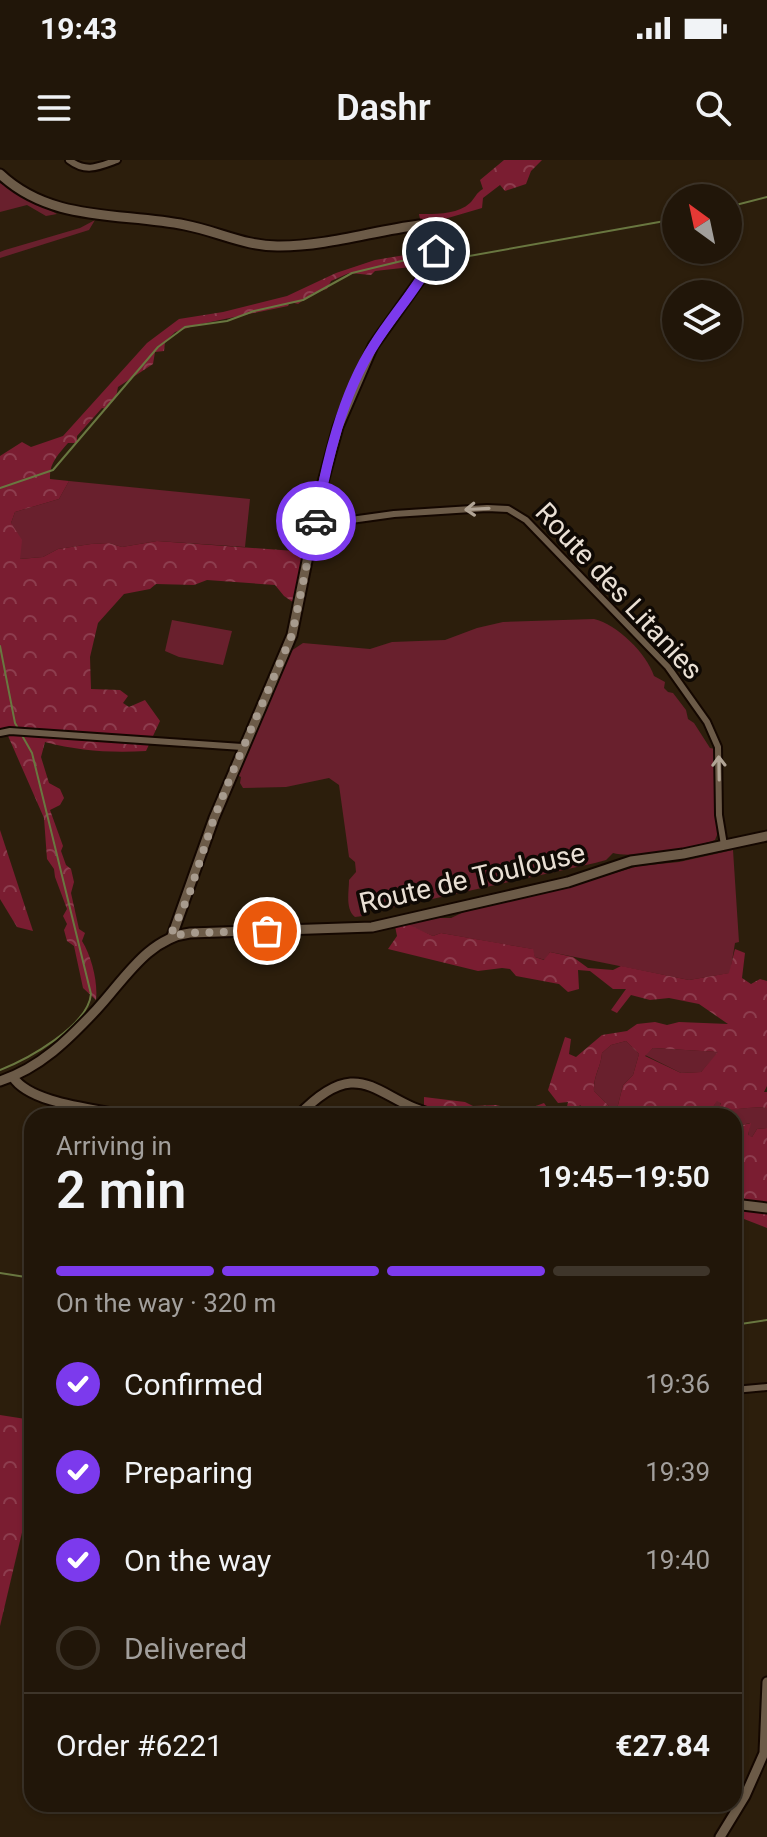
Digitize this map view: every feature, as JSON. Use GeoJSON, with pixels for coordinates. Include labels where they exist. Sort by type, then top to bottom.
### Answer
{"type":"FeatureCollection","features":[{"type":"Feature","properties":{"kind":"street"},"geometry":{"type":"LineString","coordinates":[[69,160],[85,169],[94,169],[117,160]]}},
{"type":"Feature","properties":{"kind":"street"},"geometry":{"type":"LineString","coordinates":[[0,174],[27,195],[62,209],[183,224],[266,246],[296,245],[428,225],[435,228],[440,236],[434,256],[373,346],[330,452],[292,635],[242,747],[172,936],[150,950],[67,1040],[26,1071],[0,1081]]}},
{"type":"Feature","properties":{"kind":"street","name":"Route des Litanies"},"geometry":{"type":"LineString","coordinates":[[315,525],[394,514],[487,508],[508,509],[526,520],[668,667],[707,722],[718,747],[719,815],[724,845]]}},
{"type":"Feature","properties":{"kind":"street"},"geometry":{"type":"LineString","coordinates":[[0,733],[18,731],[242,747]]}},
{"type":"Feature","properties":{"kind":"street","name":"Route de Toulouse"},"geometry":{"type":"LineString","coordinates":[[172,936],[372,927],[568,882],[631,861],[683,854],[767,836]]}},
{"type":"Feature","properties":{"kind":"street"},"geometry":{"type":"LineString","coordinates":[[26,1071],[37,1094]]}},
{"type":"Feature","properties":{"kind":"street"},"geometry":{"type":"LineString","coordinates":[[13,1077],[24,1088],[37,1094],[94,1108]]}},
{"type":"Feature","properties":{"kind":"street"},"geometry":{"type":"LineString","coordinates":[[307,1108],[328,1090],[355,1084],[379,1088],[415,1108]]}},
{"type":"Feature","properties":{"kind":"street"},"geometry":{"type":"LineString","coordinates":[[742,1205],[767,1208]]}},
{"type":"Feature","properties":{"kind":"street"},"geometry":{"type":"LineString","coordinates":[[742,1389],[767,1387]]}},
{"type":"Feature","properties":{"kind":"street"},"geometry":{"type":"LineString","coordinates":[[742,1801],[764,1753],[767,1682]]}},
{"type":"Feature","properties":{"kind":"street"},"geometry":{"type":"LineString","coordinates":[[720,1837],[735,1812]]}},
{"type":"Feature","properties":{"kind":"shaded area"},"geometry":{"type":"Polygon","coordinates":[[[0,183],[57,214],[46,216],[27,205],[0,212],[0,183]]]}},
{"type":"Feature","properties":{"kind":"shaded area"},"geometry":{"type":"Polygon","coordinates":[[[95,220],[89,230],[0,258],[0,252],[5,250],[80,228],[95,220]]]}},
{"type":"Feature","properties":{"kind":"shaded area"},"geometry":{"type":"Polygon","coordinates":[[[69,481],[250,499],[245,547],[157,541],[122,547],[109,543],[58,549],[43,557],[19,559],[11,523],[15,512],[59,499],[69,481]]]}},
{"type":"Feature","properties":{"kind":"shaded area"},"geometry":{"type":"Polygon","coordinates":[[[594,619],[621,633],[638,650],[654,676],[665,682],[664,688],[673,693],[686,710],[688,719],[710,748],[715,749],[715,840],[663,852],[634,855],[613,853],[606,860],[595,863],[396,907],[365,910],[363,916],[355,917],[348,900],[349,880],[356,872],[355,862],[349,857],[339,785],[329,778],[286,787],[243,788],[240,783],[241,777],[237,775],[291,651],[303,643],[370,649],[392,642],[445,640],[503,622],[594,619]]]}},
{"type":"Feature","properties":{"kind":"shaded area"},"geometry":{"type":"Polygon","coordinates":[[[172,620],[232,631],[223,665],[179,657],[165,651],[172,620]]]}},
{"type":"Feature","properties":{"kind":"shaded area"},"geometry":{"type":"Polygon","coordinates":[[[733,850],[739,942],[735,943],[730,973],[689,980],[550,952],[545,960],[535,957],[532,949],[441,933],[433,936],[407,925],[435,918],[451,918],[466,911],[558,890],[638,866],[679,862],[733,850]]]}},
{"type":"Feature","properties":{"kind":"shaded area"},"geometry":{"type":"Polygon","coordinates":[[[626,1041],[639,1054],[633,1075],[623,1085],[617,1108],[611,1108],[594,1091],[602,1053],[611,1045],[626,1041]]]}},
{"type":"Feature","properties":{"kind":"shaded area"},"geometry":{"type":"Polygon","coordinates":[[[653,1048],[719,1052],[701,1072],[681,1073],[645,1055],[653,1048]]]}},
{"type":"Feature","properties":{"kind":"shaded area"},"geometry":{"type":"Polygon","coordinates":[[[717,1100],[721,1102],[720,1108],[697,1108],[713,1107],[717,1100]]]}},
{"type":"Feature","properties":{"kind":"shaded area"},"geometry":{"type":"Polygon","coordinates":[[[742,1108],[767,1108],[767,1128],[757,1129],[752,1137],[748,1136],[750,1123],[742,1125],[742,1108]]]}},
{"type":"Feature","properties":{"kind":"green space"},"geometry":{"type":"Polygon","coordinates":[[[504,160],[542,160],[531,171],[526,184],[505,191],[500,185],[483,198],[482,208],[441,220],[420,219],[419,214],[446,213],[465,207],[483,189],[480,180],[504,160]]]}},
{"type":"Feature","properties":{"kind":"green space"},"geometry":{"type":"Polygon","coordinates":[[[428,254],[420,266],[375,271],[371,275],[349,273],[331,281],[327,289],[313,293],[298,304],[290,302],[288,306],[175,332],[165,342],[164,351],[155,352],[153,364],[118,387],[116,397],[77,436],[77,443],[68,443],[58,455],[51,468],[50,479],[69,481],[59,499],[15,512],[11,523],[22,540],[20,559],[43,557],[58,549],[91,544],[109,543],[122,547],[157,541],[308,552],[297,605],[275,585],[207,580],[194,585],[156,584],[150,589],[124,594],[98,623],[90,657],[91,689],[120,690],[128,696],[123,703],[129,707],[145,700],[160,721],[146,751],[95,751],[45,742],[41,757],[49,783],[60,789],[64,798],[60,805],[50,810],[63,846],[61,851],[66,865],[71,869],[74,882],[71,893],[79,929],[85,933],[82,941],[94,970],[96,1000],[83,988],[74,946],[67,941],[64,930],[67,924],[63,916],[67,909],[54,869],[47,859],[44,818],[5,729],[0,730],[0,456],[22,442],[31,447],[63,436],[147,343],[179,319],[287,296],[336,273],[375,260],[428,254]]]}},
{"type":"Feature","properties":{"kind":"green space"},"geometry":{"type":"Polygon","coordinates":[[[0,830],[33,931],[17,927],[0,899],[0,830]]]}},
{"type":"Feature","properties":{"kind":"green space"},"geometry":{"type":"Polygon","coordinates":[[[405,923],[433,936],[441,933],[533,949],[535,957],[544,960],[550,952],[573,957],[588,968],[613,970],[621,966],[689,980],[729,973],[735,949],[745,953],[742,978],[751,984],[760,979],[767,981],[767,1086],[764,1092],[767,1092],[767,1108],[719,1108],[721,1103],[717,1101],[713,1107],[617,1108],[623,1085],[633,1075],[639,1054],[626,1041],[611,1045],[602,1053],[595,1081],[594,1091],[611,1108],[583,1108],[580,1105],[578,1108],[567,1108],[568,1102],[558,1103],[548,1090],[565,1037],[571,1039],[569,1054],[576,1057],[602,1035],[627,1031],[637,1024],[728,1024],[699,1004],[669,998],[650,1000],[631,995],[617,1013],[611,1010],[626,989],[613,989],[590,971],[578,970],[579,989],[568,992],[559,984],[516,976],[510,969],[478,971],[388,949],[397,936],[395,926],[405,923]],[[653,1048],[645,1056],[681,1073],[701,1072],[718,1052],[653,1048]]]}},
{"type":"Feature","properties":{"kind":"green space"},"geometry":{"type":"Polygon","coordinates":[[[424,1097],[465,1102],[473,1106],[509,1108],[424,1108],[424,1097]]]}},
{"type":"Feature","properties":{"kind":"green space"},"geometry":{"type":"Polygon","coordinates":[[[544,1103],[547,1108],[530,1108],[544,1103]]]}},
{"type":"Feature","properties":{"kind":"green space"},"geometry":{"type":"Polygon","coordinates":[[[751,1123],[748,1135],[752,1137],[757,1129],[767,1128],[767,1228],[742,1219],[742,1125],[751,1123]]]}},
{"type":"Feature","properties":{"kind":"green space"},"geometry":{"type":"Polygon","coordinates":[[[0,1415],[24,1419],[24,1524],[0,1626],[0,1415]]]}},
{"type":"Feature","properties":{"kind":"waterway"},"geometry":{"type":"LineString","coordinates":[[742,203],[767,197]]}},
{"type":"Feature","properties":{"kind":"waterway"},"geometry":{"type":"LineString","coordinates":[[437,258],[458,258],[662,222]]}},
{"type":"Feature","properties":{"kind":"waterway"},"geometry":{"type":"LineString","coordinates":[[0,488],[53,470],[158,347],[185,327],[227,321],[254,311],[303,300],[352,273],[426,258]]}},
{"type":"Feature","properties":{"kind":"waterway"},"geometry":{"type":"LineString","coordinates":[[0,646],[15,723],[32,753],[91,994],[79,1018],[55,1040],[0,1070]]}},
{"type":"Feature","properties":{"kind":"waterway"},"geometry":{"type":"LineString","coordinates":[[0,1273],[24,1277]]}},
{"type":"Feature","properties":{"kind":"waterway"},"geometry":{"type":"LineString","coordinates":[[742,1324],[767,1320]]}},
{"type":"Feature","properties":{"kind":"way so far"},"geometry":{"type":"LineString","coordinates":[[267,931],[172,936],[242,747],[292,635],[316,521]]}},
{"type":"Feature","properties":{"kind":"route"},"geometry":{"type":"LineString","coordinates":[[316,521],[330,452],[364,364],[373,346],[427,270],[436,251]]}}]}
